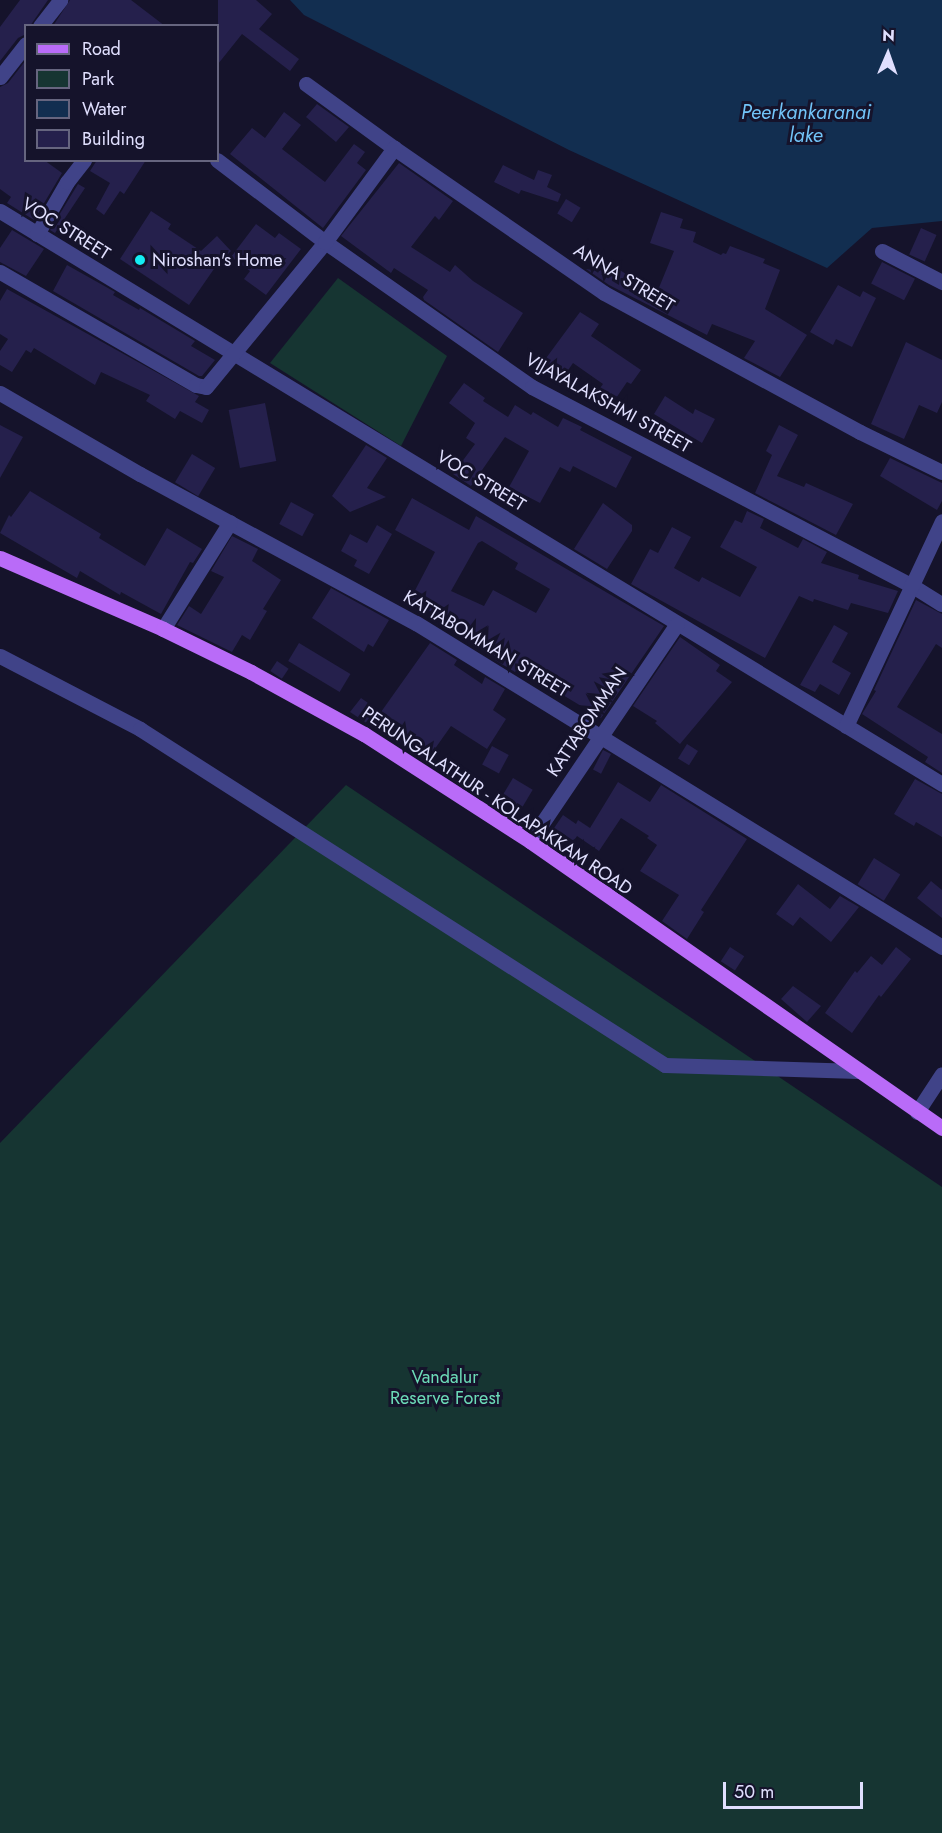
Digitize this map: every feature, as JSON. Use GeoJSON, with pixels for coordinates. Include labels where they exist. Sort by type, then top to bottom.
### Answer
{"type":"FeatureCollection","features":[{"type":"Feature","properties":{"kind":"main road","name":"PERUNGALATHUR - KOLAPAKKAM ROAD"},"geometry":{"type":"LineString","coordinates":[[0,558],[163,629],[251,672],[364,734],[530,842],[942,1128]]}},
{"type":"Feature","properties":{"kind":"street"},"geometry":{"type":"LineString","coordinates":[[42,24],[60,0]]}},
{"type":"Feature","properties":{"kind":"street"},"geometry":{"type":"LineString","coordinates":[[0,77],[24,47]]}},
{"type":"Feature","properties":{"kind":"street","name":"ANNA STREET"},"geometry":{"type":"LineString","coordinates":[[306,84],[394,148],[604,293],[860,432],[942,472]]}},
{"type":"Feature","properties":{"kind":"street"},"geometry":{"type":"LineString","coordinates":[[0,272],[201,387],[210,385],[325,242],[394,148]]}},
{"type":"Feature","properties":{"kind":"street"},"geometry":{"type":"LineString","coordinates":[[37,234],[67,182],[82,162]]}},
{"type":"Feature","properties":{"kind":"street","name":"VIJAYALAKSHMI STREET"},"geometry":{"type":"LineString","coordinates":[[219,162],[325,242],[532,387],[911,585],[942,604]]}},
{"type":"Feature","properties":{"kind":"street","name":"VOC STREET"},"geometry":{"type":"LineString","coordinates":[[0,211],[942,784]]}},
{"type":"Feature","properties":{"kind":"street"},"geometry":{"type":"LineString","coordinates":[[882,251],[942,282]]}},
{"type":"Feature","properties":{"kind":"street","name":"KATTABOMMAN STREET"},"geometry":{"type":"LineString","coordinates":[[0,393],[416,623],[942,947]]}},
{"type":"Feature","properties":{"kind":"street"},"geometry":{"type":"LineString","coordinates":[[846,726],[942,521]]}},
{"type":"Feature","properties":{"kind":"street"},"geometry":{"type":"LineString","coordinates":[[163,629],[230,522]]}},
{"type":"Feature","properties":{"kind":"street","name":"KATTABOMMAN"},"geometry":{"type":"LineString","coordinates":[[530,842],[677,624]]}},
{"type":"Feature","properties":{"kind":"street"},"geometry":{"type":"LineString","coordinates":[[0,656],[140,729],[665,1065],[858,1071]]}},
{"type":"Feature","properties":{"kind":"street"},"geometry":{"type":"LineString","coordinates":[[917,1112],[942,1074]]}},
{"type":"Feature","properties":{"kind":"green space"},"geometry":{"type":"Polygon","coordinates":[[[338,278],[447,356],[401,446],[270,363],[338,278]]]}},
{"type":"Feature","properties":{"kind":"green space","name":"Vandalur Reserve Forest"},"geometry":{"type":"Polygon","coordinates":[[[346,785],[942,1187],[942,1833],[0,1833],[0,1143],[346,785]]]}},
{"type":"Feature","properties":{"kind":"water","name":"Peerkankaranai lake"},"geometry":{"type":"Polygon","coordinates":[[[290,0],[942,0],[942,221],[872,228],[827,268],[569,150],[304,15],[290,0]]]}},
{"type":"Feature","properties":{"kind":"building"},"geometry":{"type":"Polygon","coordinates":[[[20,0],[48,0],[31,24],[24,24],[24,35],[18,38],[0,61],[0,27],[20,0]]]}},
{"type":"Feature","properties":{"kind":"building"},"geometry":{"type":"Polygon","coordinates":[[[70,0],[131,0],[162,24],[54,24],[70,0]]]}},
{"type":"Feature","properties":{"kind":"building"},"geometry":{"type":"Polygon","coordinates":[[[218,0],[256,0],[272,14],[259,29],[299,59],[290,71],[242,34],[219,63],[218,0]]]}},
{"type":"Feature","properties":{"kind":"building"},"geometry":{"type":"Polygon","coordinates":[[[24,63],[24,162],[47,162],[62,173],[34,220],[7,203],[11,197],[0,189],[0,87],[8,83],[24,63]]]}},
{"type":"Feature","properties":{"kind":"building"},"geometry":{"type":"Polygon","coordinates":[[[317,104],[349,127],[336,142],[306,117],[317,104]]]}},
{"type":"Feature","properties":{"kind":"building"},"geometry":{"type":"Polygon","coordinates":[[[284,112],[301,125],[282,149],[325,182],[354,144],[365,152],[357,163],[366,170],[323,228],[230,154],[252,128],[265,138],[284,112]]]}},
{"type":"Feature","properties":{"kind":"building"},"geometry":{"type":"Polygon","coordinates":[[[96,162],[145,162],[124,194],[120,191],[104,215],[96,209],[110,183],[90,171],[96,162]]]}},
{"type":"Feature","properties":{"kind":"building"},"geometry":{"type":"Polygon","coordinates":[[[399,163],[453,201],[439,220],[435,216],[411,247],[450,272],[455,265],[473,281],[523,313],[498,352],[424,300],[423,297],[428,290],[394,268],[391,273],[341,236],[399,163]]]}},
{"type":"Feature","properties":{"kind":"building"},"geometry":{"type":"Polygon","coordinates":[[[503,165],[534,180],[538,170],[552,175],[547,187],[561,194],[558,202],[521,190],[519,194],[494,182],[503,165]]]}},
{"type":"Feature","properties":{"kind":"building"},"geometry":{"type":"Polygon","coordinates":[[[78,184],[85,188],[55,233],[50,230],[78,184]]]}},
{"type":"Feature","properties":{"kind":"building"},"geometry":{"type":"Polygon","coordinates":[[[566,199],[581,208],[572,222],[557,214],[566,199]]]}},
{"type":"Feature","properties":{"kind":"building"},"geometry":{"type":"Polygon","coordinates":[[[151,211],[171,224],[168,229],[201,251],[217,236],[231,251],[216,266],[189,305],[120,259],[151,211]]]}},
{"type":"Feature","properties":{"kind":"building"},"geometry":{"type":"Polygon","coordinates":[[[661,212],[683,219],[680,228],[696,232],[693,242],[721,255],[726,254],[730,246],[765,259],[763,263],[780,270],[765,309],[807,335],[780,377],[744,358],[755,341],[712,324],[707,335],[609,285],[586,269],[600,271],[606,261],[626,274],[623,278],[658,290],[674,251],[650,243],[661,212]]]}},
{"type":"Feature","properties":{"kind":"building"},"geometry":{"type":"Polygon","coordinates":[[[256,224],[275,238],[279,233],[301,249],[266,295],[244,279],[250,271],[231,257],[256,224]]]}},
{"type":"Feature","properties":{"kind":"building"},"geometry":{"type":"Polygon","coordinates":[[[921,228],[937,235],[925,261],[909,254],[921,228]]]}},
{"type":"Feature","properties":{"kind":"building"},"geometry":{"type":"Polygon","coordinates":[[[12,230],[44,249],[26,276],[0,262],[0,248],[12,230]]]}},
{"type":"Feature","properties":{"kind":"building"},"geometry":{"type":"Polygon","coordinates":[[[882,262],[915,279],[904,300],[871,283],[882,262]]]}},
{"type":"Feature","properties":{"kind":"building"},"geometry":{"type":"Polygon","coordinates":[[[67,265],[115,292],[113,295],[139,310],[140,308],[195,341],[191,346],[215,360],[202,376],[199,376],[53,291],[67,265]]]}},
{"type":"Feature","properties":{"kind":"building"},"geometry":{"type":"Polygon","coordinates":[[[838,285],[860,297],[863,291],[876,298],[852,347],[836,339],[833,345],[810,332],[838,285]]]}},
{"type":"Feature","properties":{"kind":"building"},"geometry":{"type":"Polygon","coordinates":[[[7,289],[199,396],[195,402],[209,410],[202,423],[180,411],[175,419],[146,401],[150,395],[101,372],[95,385],[34,348],[31,353],[26,350],[12,372],[0,365],[0,351],[8,339],[0,334],[0,301],[7,289]]]}},
{"type":"Feature","properties":{"kind":"building"},"geometry":{"type":"Polygon","coordinates":[[[580,312],[599,324],[591,336],[641,370],[631,384],[627,382],[610,407],[594,396],[603,384],[573,363],[562,379],[541,365],[580,312]]]}},
{"type":"Feature","properties":{"kind":"building"},"geometry":{"type":"Polygon","coordinates":[[[906,342],[942,360],[942,402],[937,413],[919,405],[904,439],[871,424],[906,342]]]}},
{"type":"Feature","properties":{"kind":"building"},"geometry":{"type":"Polygon","coordinates":[[[464,383],[485,398],[483,401],[508,417],[515,405],[531,415],[533,412],[558,427],[563,418],[582,427],[580,430],[632,457],[616,488],[573,466],[570,472],[560,467],[540,503],[509,487],[529,451],[505,437],[471,486],[453,474],[475,444],[466,438],[475,423],[449,403],[464,383]]]}},
{"type":"Feature","properties":{"kind":"building"},"geometry":{"type":"Polygon","coordinates":[[[665,396],[693,414],[695,409],[715,419],[702,443],[654,414],[665,396]]]}},
{"type":"Feature","properties":{"kind":"building"},"geometry":{"type":"Polygon","coordinates":[[[265,403],[276,461],[240,468],[229,410],[265,403]]]}},
{"type":"Feature","properties":{"kind":"building"},"geometry":{"type":"Polygon","coordinates":[[[0,425],[23,437],[0,478],[0,425]]]}},
{"type":"Feature","properties":{"kind":"building"},"geometry":{"type":"Polygon","coordinates":[[[779,425],[798,435],[777,476],[804,487],[806,483],[853,504],[836,535],[755,493],[772,455],[766,451],[779,425]]]}},
{"type":"Feature","properties":{"kind":"building"},"geometry":{"type":"Polygon","coordinates":[[[366,445],[387,458],[367,488],[386,497],[350,512],[332,496],[366,445]]]}},
{"type":"Feature","properties":{"kind":"building"},"geometry":{"type":"Polygon","coordinates":[[[192,454],[215,468],[198,496],[175,482],[192,454]]]}},
{"type":"Feature","properties":{"kind":"building"},"geometry":{"type":"Polygon","coordinates":[[[890,458],[942,483],[942,501],[937,510],[880,476],[890,458]]]}},
{"type":"Feature","properties":{"kind":"building"},"geometry":{"type":"Polygon","coordinates":[[[30,491],[101,534],[99,538],[145,566],[167,528],[202,549],[193,563],[190,562],[161,614],[121,592],[120,595],[80,571],[77,578],[0,533],[9,515],[11,517],[30,491]]]}},
{"type":"Feature","properties":{"kind":"building"},"geometry":{"type":"Polygon","coordinates":[[[412,498],[469,530],[476,516],[664,626],[601,718],[518,668],[515,672],[495,660],[497,657],[466,640],[473,627],[441,612],[439,616],[410,600],[435,552],[395,530],[412,498]],[[482,541],[478,543],[451,591],[484,606],[493,590],[536,613],[550,589],[515,569],[518,563],[482,541]]]}},
{"type":"Feature","properties":{"kind":"building"},"geometry":{"type":"Polygon","coordinates":[[[291,502],[314,514],[302,536],[279,524],[291,502]]]}},
{"type":"Feature","properties":{"kind":"building"},"geometry":{"type":"Polygon","coordinates":[[[603,503],[632,525],[632,531],[607,569],[574,549],[603,503]]]}},
{"type":"Feature","properties":{"kind":"building"},"geometry":{"type":"Polygon","coordinates":[[[747,511],[764,519],[760,528],[798,548],[803,539],[827,552],[821,563],[859,575],[858,579],[898,591],[888,613],[851,603],[848,610],[814,599],[813,602],[799,596],[765,658],[631,584],[650,549],[658,553],[672,527],[691,537],[674,568],[699,582],[702,577],[740,597],[757,567],[720,547],[735,520],[742,523],[747,511]]]}},
{"type":"Feature","properties":{"kind":"building"},"geometry":{"type":"Polygon","coordinates":[[[377,525],[392,534],[369,574],[354,566],[357,560],[341,551],[350,534],[367,543],[377,525]]]}},
{"type":"Feature","properties":{"kind":"building"},"geometry":{"type":"Polygon","coordinates":[[[232,536],[258,549],[252,561],[281,580],[263,609],[267,611],[250,640],[242,635],[232,652],[177,625],[189,606],[201,614],[224,577],[211,571],[232,536]]]}},
{"type":"Feature","properties":{"kind":"building"},"geometry":{"type":"Polygon","coordinates":[[[331,588],[389,620],[373,647],[368,644],[364,652],[312,618],[331,588]]]}},
{"type":"Feature","properties":{"kind":"building"},"geometry":{"type":"Polygon","coordinates":[[[916,600],[942,614],[942,648],[936,644],[897,707],[942,734],[942,773],[925,762],[928,757],[862,714],[876,691],[874,690],[916,600]]]}},
{"type":"Feature","properties":{"kind":"building"},"geometry":{"type":"Polygon","coordinates":[[[834,625],[848,633],[832,662],[851,673],[839,695],[820,684],[815,692],[800,685],[834,625]]]}},
{"type":"Feature","properties":{"kind":"building"},"geometry":{"type":"Polygon","coordinates":[[[680,637],[720,665],[716,671],[732,682],[680,744],[655,723],[657,721],[633,706],[680,637]]]}},
{"type":"Feature","properties":{"kind":"building"},"geometry":{"type":"Polygon","coordinates":[[[299,643],[350,674],[340,692],[288,661],[299,643]]]}},
{"type":"Feature","properties":{"kind":"building"},"geometry":{"type":"Polygon","coordinates":[[[430,643],[457,660],[454,665],[482,684],[485,677],[505,689],[493,710],[506,719],[487,749],[451,726],[427,760],[400,741],[398,744],[350,712],[361,698],[381,712],[430,643]]]}},
{"type":"Feature","properties":{"kind":"building"},"geometry":{"type":"Polygon","coordinates":[[[277,661],[289,669],[282,679],[270,671],[277,661]]]}},
{"type":"Feature","properties":{"kind":"building"},"geometry":{"type":"Polygon","coordinates":[[[687,744],[698,751],[689,765],[678,758],[687,744]]]}},
{"type":"Feature","properties":{"kind":"building"},"geometry":{"type":"Polygon","coordinates":[[[492,746],[509,755],[499,773],[482,765],[492,746]]]}},
{"type":"Feature","properties":{"kind":"building"},"geometry":{"type":"Polygon","coordinates":[[[603,750],[611,754],[601,774],[593,770],[603,750]]]}},
{"type":"Feature","properties":{"kind":"building"},"geometry":{"type":"Polygon","coordinates":[[[513,778],[533,790],[520,810],[501,799],[513,778]]]}},
{"type":"Feature","properties":{"kind":"building"},"geometry":{"type":"Polygon","coordinates":[[[915,779],[942,794],[942,837],[916,822],[914,826],[894,814],[915,779]]]}},
{"type":"Feature","properties":{"kind":"building"},"geometry":{"type":"Polygon","coordinates":[[[618,782],[650,802],[661,785],[747,839],[701,910],[704,912],[687,939],[662,921],[679,895],[640,871],[657,845],[647,838],[649,836],[621,818],[599,851],[577,836],[572,844],[552,831],[563,815],[576,824],[578,820],[590,828],[618,782]]]}},
{"type":"Feature","properties":{"kind":"building"},"geometry":{"type":"Polygon","coordinates":[[[874,858],[900,874],[884,901],[858,884],[874,858]]]}},
{"type":"Feature","properties":{"kind":"building"},"geometry":{"type":"Polygon","coordinates":[[[931,881],[942,890],[942,918],[917,898],[931,881]]]}},
{"type":"Feature","properties":{"kind":"building"},"geometry":{"type":"Polygon","coordinates":[[[798,884],[830,909],[840,896],[859,907],[831,942],[800,917],[793,926],[776,914],[798,884]]]}},
{"type":"Feature","properties":{"kind":"building"},"geometry":{"type":"Polygon","coordinates":[[[730,947],[744,956],[735,971],[721,961],[730,947]]]}},
{"type":"Feature","properties":{"kind":"building"},"geometry":{"type":"Polygon","coordinates":[[[896,947],[911,959],[881,997],[879,995],[852,1033],[825,1013],[855,971],[857,973],[871,956],[882,965],[896,947]]]}},
{"type":"Feature","properties":{"kind":"building"},"geometry":{"type":"Polygon","coordinates":[[[793,986],[821,1006],[807,1022],[781,999],[793,986]]]}},
{"type":"Feature","properties":{"kind":"place","name":"Niroshan's Home"},"geometry":{"type":"Point","coordinates":[140,260]}}]}
